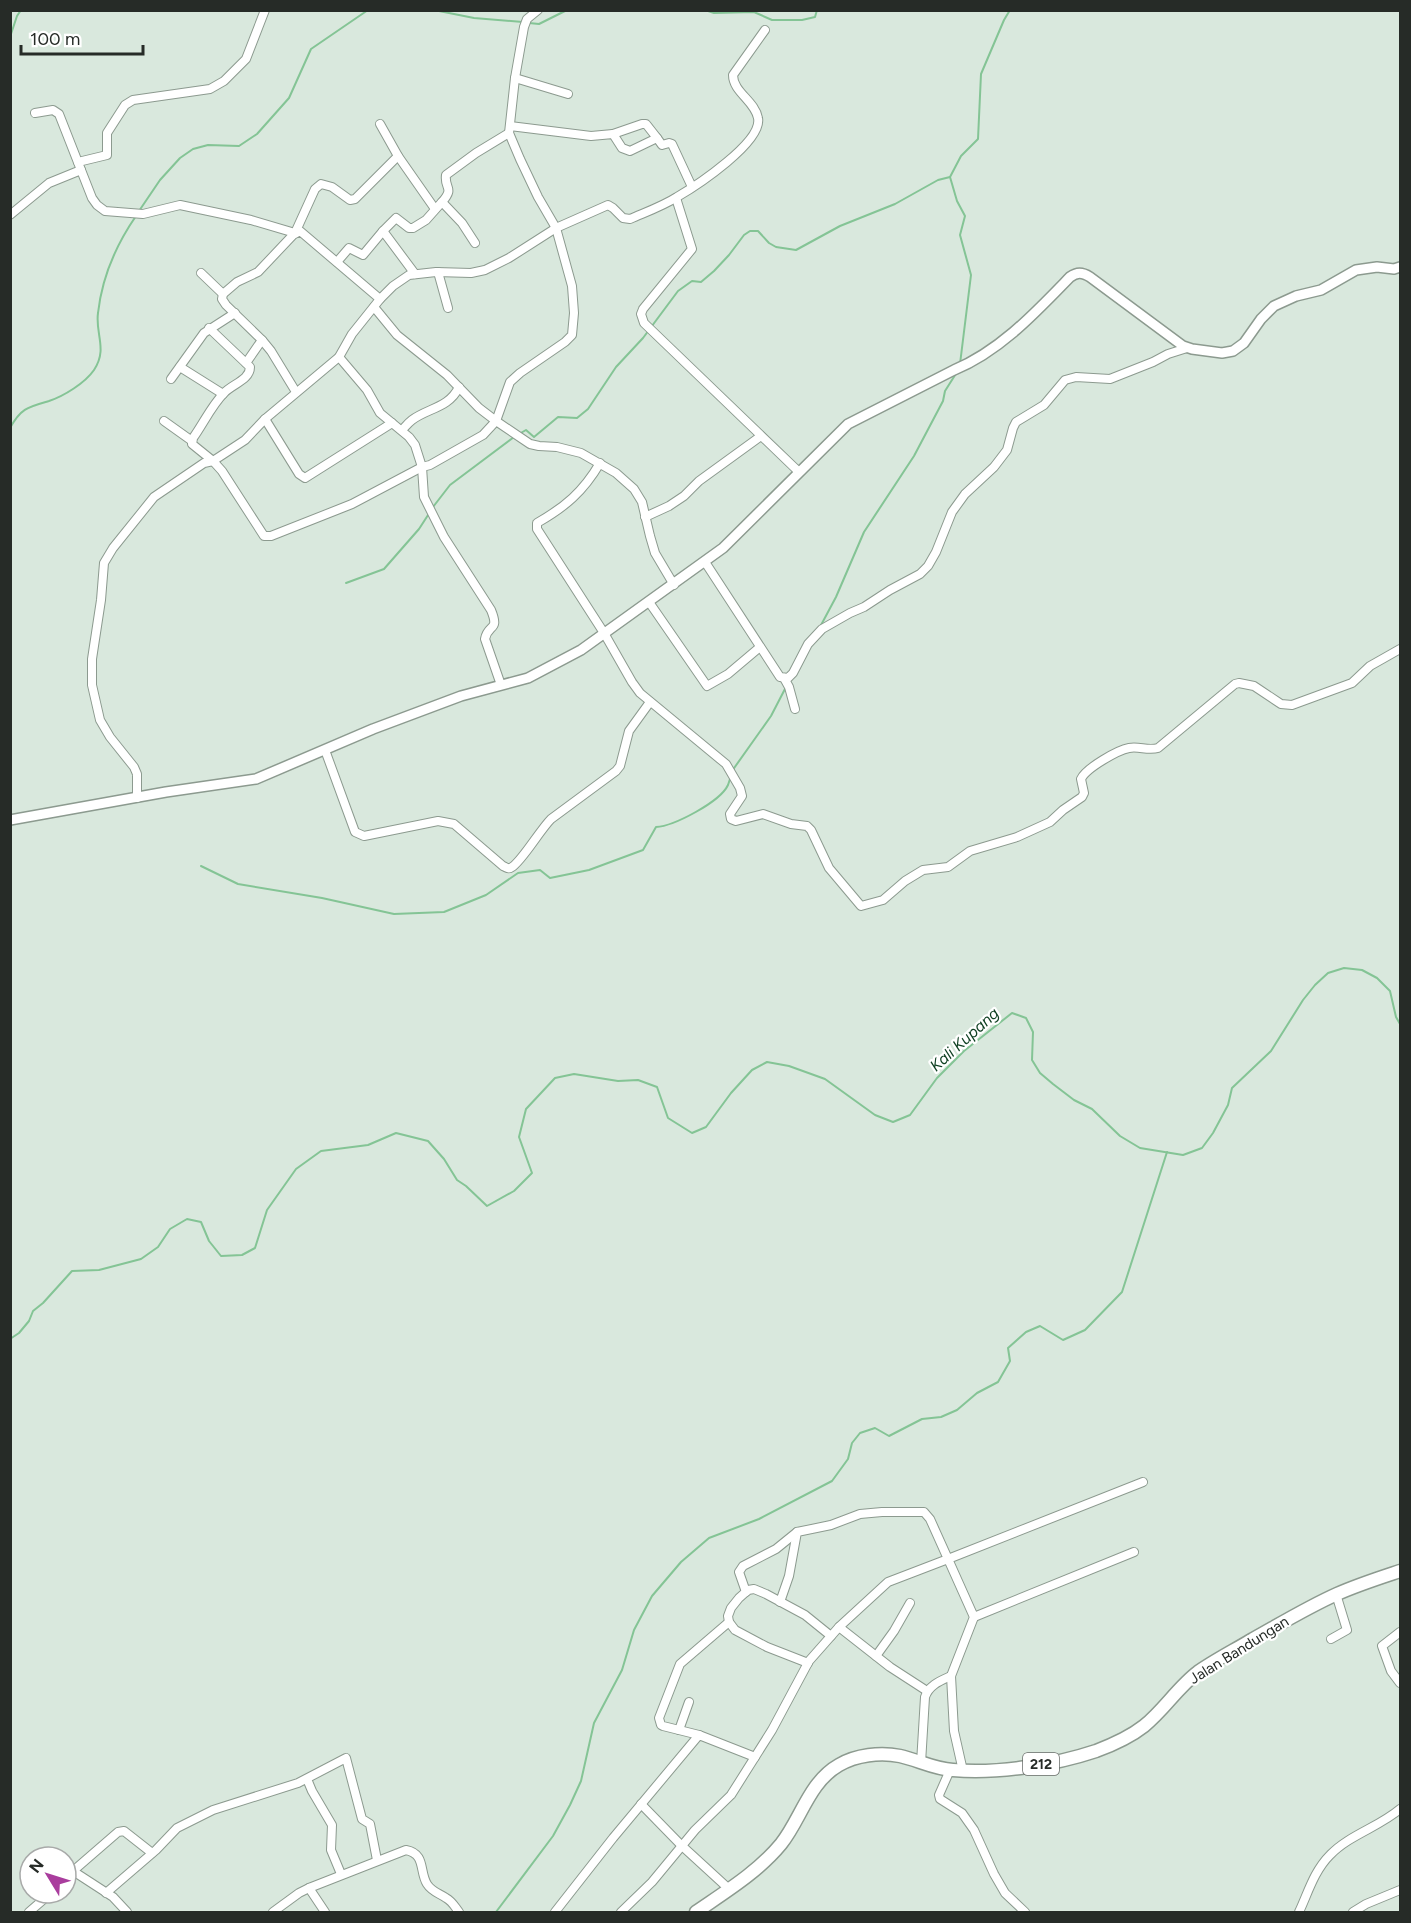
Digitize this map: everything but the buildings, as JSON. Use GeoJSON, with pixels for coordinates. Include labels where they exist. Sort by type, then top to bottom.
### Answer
{"type":"FeatureCollection","features":[{"type":"Feature","properties":{"kind":"main road","name":"Jalan Bandungan"},"geometry":{"type":"LineString","coordinates":[[696,1912],[764,1862],[786,1837],[814,1788],[837,1765],[852,1758],[868,1755],[899,1756],[957,1771],[995,1770],[1034,1765],[1095,1751],[1124,1739],[1145,1725],[1199,1671],[1336,1594],[1401,1571]]}},
{"type":"Feature","properties":{"kind":"street"},"geometry":{"type":"LineString","coordinates":[[78,162],[107,155],[107,133],[125,105],[133,100],[210,89],[224,81],[246,59],[265,10]]}},
{"type":"Feature","properties":{"kind":"street"},"geometry":{"type":"LineString","coordinates":[[164,421],[192,441],[194,446],[213,461],[262,533],[268,537],[352,504],[422,466],[430,465],[483,435],[496,421],[510,382],[566,342],[572,335],[574,313],[572,286],[556,228],[520,159],[510,130],[515,78],[524,27],[527,19],[538,10]]}},
{"type":"Feature","properties":{"kind":"street"},"geometry":{"type":"LineString","coordinates":[[137,798],[137,774],[134,766],[110,737],[100,720],[92,685],[92,659],[104,563],[113,548],[160,491],[245,440],[265,419],[339,357],[352,334],[380,299],[409,275],[438,272],[471,273],[485,270],[509,258],[556,228],[608,205],[626,219],[676,198],[740,151],[758,126],[758,118],[734,82],[733,75],[765,30]]}},
{"type":"Feature","properties":{"kind":"street"},"geometry":{"type":"LineString","coordinates":[[515,78],[568,94]]}},
{"type":"Feature","properties":{"kind":"street"},"geometry":{"type":"LineString","coordinates":[[35,113],[57,111],[92,198],[105,211],[143,214],[180,205],[251,220],[295,233],[300,231],[380,299]]}},
{"type":"Feature","properties":{"kind":"street"},"geometry":{"type":"LineString","coordinates":[[380,124],[398,156],[435,209]]}},
{"type":"Feature","properties":{"kind":"street"},"geometry":{"type":"LineString","coordinates":[[337,262],[349,248],[363,255],[396,218],[409,228],[426,220],[448,195],[446,175],[510,130],[591,136],[613,134],[646,124],[662,145],[672,144],[692,187]]}},
{"type":"Feature","properties":{"kind":"street"},"geometry":{"type":"LineString","coordinates":[[613,134],[622,148],[630,151],[657,138]]}},
{"type":"Feature","properties":{"kind":"street"},"geometry":{"type":"LineString","coordinates":[[296,392],[271,351],[222,299],[223,294],[237,282],[258,272],[295,233],[315,189],[321,184],[332,187],[350,200],[355,198],[398,156]]}},
{"type":"Feature","properties":{"kind":"street"},"geometry":{"type":"LineString","coordinates":[[10,215],[50,183],[81,170]]}},
{"type":"Feature","properties":{"kind":"street"},"geometry":{"type":"LineString","coordinates":[[676,198],[692,249],[643,309],[644,323],[799,472]]}},
{"type":"Feature","properties":{"kind":"street"},"geometry":{"type":"LineString","coordinates":[[442,202],[462,223],[475,243]]}},
{"type":"Feature","properties":{"kind":"street"},"geometry":{"type":"LineString","coordinates":[[383,231],[415,274]]}},
{"type":"Feature","properties":{"kind":"street"},"geometry":{"type":"LineString","coordinates":[[10,820],[256,779],[373,729],[461,696],[539,673],[580,650],[705,562],[737,535],[848,424],[972,362],[1015,331],[1070,277],[1079,273],[1090,277],[1167,336],[1187,348],[1222,353],[1233,351],[1244,343],[1271,308],[1282,302],[1321,290],[1356,270],[1401,267]]}},
{"type":"Feature","properties":{"kind":"street"},"geometry":{"type":"LineString","coordinates":[[438,272],[448,308]]}},
{"type":"Feature","properties":{"kind":"street"},"geometry":{"type":"LineString","coordinates":[[201,273],[223,294]]}},
{"type":"Feature","properties":{"kind":"street"},"geometry":{"type":"LineString","coordinates":[[374,307],[392,331],[447,375],[479,408],[496,421],[530,444],[581,453],[616,473],[634,489],[642,502],[655,553],[674,585]]}},
{"type":"Feature","properties":{"kind":"street"},"geometry":{"type":"LineString","coordinates":[[171,379],[209,328],[235,313]]}},
{"type":"Feature","properties":{"kind":"street"},"geometry":{"type":"LineString","coordinates":[[192,441],[223,394],[247,376],[250,370],[246,363],[209,328]]}},
{"type":"Feature","properties":{"kind":"street"},"geometry":{"type":"LineString","coordinates":[[246,363],[262,340]]}},
{"type":"Feature","properties":{"kind":"street"},"geometry":{"type":"LineString","coordinates":[[705,562],[774,670],[780,677],[789,678],[812,639],[822,629],[864,608],[890,590],[920,574],[928,566],[952,512],[959,501],[994,467],[1007,450],[1016,422],[1044,405],[1065,380],[1076,377],[1110,379],[1167,354],[1187,348]]}},
{"type":"Feature","properties":{"kind":"street"},"geometry":{"type":"LineString","coordinates":[[339,357],[367,390],[380,413],[402,430],[414,445],[422,466],[424,497],[444,537],[496,621],[485,634],[485,639],[501,685]]}},
{"type":"Feature","properties":{"kind":"street"},"geometry":{"type":"LineString","coordinates":[[180,367],[223,394]]}},
{"type":"Feature","properties":{"kind":"street"},"geometry":{"type":"LineString","coordinates":[[402,430],[412,420],[446,404],[459,387]]}},
{"type":"Feature","properties":{"kind":"street"},"geometry":{"type":"LineString","coordinates":[[265,419],[299,474],[305,478],[392,423]]}},
{"type":"Feature","properties":{"kind":"street"},"geometry":{"type":"LineString","coordinates":[[645,517],[684,496],[699,481],[761,436]]}},
{"type":"Feature","properties":{"kind":"street"},"geometry":{"type":"LineString","coordinates":[[600,463],[569,503],[537,523],[536,526],[640,693],[726,764],[742,796],[730,814],[731,819],[736,821],[763,813],[791,824],[807,826],[829,868],[858,903],[864,906],[884,900],[905,881],[923,870],[948,867],[970,851],[1017,837],[1050,822],[1082,797],[1084,793],[1081,779],[1086,772],[1112,755],[1128,748],[1152,750],[1158,748],[1235,684],[1254,686],[1281,704],[1292,705],[1352,683],[1370,666],[1401,649]]}},
{"type":"Feature","properties":{"kind":"street"},"geometry":{"type":"LineString","coordinates":[[649,602],[708,686],[728,674],[760,647]]}},
{"type":"Feature","properties":{"kind":"street"},"geometry":{"type":"LineString","coordinates":[[784,678],[795,709]]}},
{"type":"Feature","properties":{"kind":"street"},"geometry":{"type":"LineString","coordinates":[[326,750],[355,832],[359,835],[364,836],[438,821],[447,822],[454,824],[508,868],[518,862],[551,819],[616,771],[620,766],[629,732],[650,702]]}},
{"type":"Feature","properties":{"kind":"street"},"geometry":{"type":"LineString","coordinates":[[621,1912],[730,1795],[772,1730],[808,1663],[839,1627],[888,1582],[1143,1482]]}},
{"type":"Feature","properties":{"kind":"street"},"geometry":{"type":"LineString","coordinates":[[746,1592],[739,1572],[743,1566],[776,1549],[797,1532],[831,1525],[860,1514],[924,1512],[930,1518],[974,1617],[951,1676],[957,1771],[939,1795],[940,1799],[962,1813],[974,1830],[1005,1893],[1025,1912]]}},
{"type":"Feature","properties":{"kind":"street"},"geometry":{"type":"LineString","coordinates":[[780,1602],[789,1576],[797,1532]]}},
{"type":"Feature","properties":{"kind":"street"},"geometry":{"type":"LineString","coordinates":[[974,1617],[1134,1552]]}},
{"type":"Feature","properties":{"kind":"street"},"geometry":{"type":"LineString","coordinates":[[755,1757],[699,1735],[661,1725],[659,1718],[677,1670],[687,1656],[729,1622],[731,1608],[746,1592],[754,1589],[805,1615],[831,1636]]}},
{"type":"Feature","properties":{"kind":"street"},"geometry":{"type":"LineString","coordinates":[[1331,1639],[1347,1630],[1336,1594]]}},
{"type":"Feature","properties":{"kind":"street"},"geometry":{"type":"LineString","coordinates":[[876,1656],[910,1603]]}},
{"type":"Feature","properties":{"kind":"street"},"geometry":{"type":"LineString","coordinates":[[729,1622],[739,1633],[808,1663]]}},
{"type":"Feature","properties":{"kind":"street"},"geometry":{"type":"LineString","coordinates":[[839,1627],[927,1691]]}},
{"type":"Feature","properties":{"kind":"street"},"geometry":{"type":"LineString","coordinates":[[1401,1632],[1382,1646],[1391,1671],[1401,1683]]}},
{"type":"Feature","properties":{"kind":"street"},"geometry":{"type":"LineString","coordinates":[[921,1763],[924,1705],[927,1691],[935,1683],[951,1676]]}},
{"type":"Feature","properties":{"kind":"street"},"geometry":{"type":"LineString","coordinates":[[679,1730],[689,1702]]}},
{"type":"Feature","properties":{"kind":"street"},"geometry":{"type":"LineString","coordinates":[[555,1912],[699,1735]]}},
{"type":"Feature","properties":{"kind":"street"},"geometry":{"type":"LineString","coordinates":[[106,1893],[152,1853],[172,1832],[202,1814],[298,1783],[346,1758],[362,1819],[370,1824],[377,1860]]}},
{"type":"Feature","properties":{"kind":"street"},"geometry":{"type":"LineString","coordinates":[[307,1779],[332,1825],[331,1850],[341,1874]]}},
{"type":"Feature","properties":{"kind":"street"},"geometry":{"type":"LineString","coordinates":[[641,1804],[729,1889]]}},
{"type":"Feature","properties":{"kind":"street"},"geometry":{"type":"LineString","coordinates":[[1299,1912],[1319,1869],[1329,1855],[1339,1846],[1388,1820],[1401,1809]]}},
{"type":"Feature","properties":{"kind":"street"},"geometry":{"type":"LineString","coordinates":[[78,1867],[118,1832],[124,1831],[152,1853]]}},
{"type":"Feature","properties":{"kind":"street"},"geometry":{"type":"LineString","coordinates":[[273,1912],[309,1888],[406,1850],[416,1854],[422,1863],[426,1884],[449,1900],[459,1912]]}},
{"type":"Feature","properties":{"kind":"street"},"geometry":{"type":"LineString","coordinates":[[78,1874],[106,1893],[127,1912]]}},
{"type":"Feature","properties":{"kind":"street"},"geometry":{"type":"LineString","coordinates":[[309,1888],[325,1912]]}},
{"type":"Feature","properties":{"kind":"street"},"geometry":{"type":"LineString","coordinates":[[1353,1912],[1366,1904],[1401,1890]]}},
{"type":"Feature","properties":{"kind":"waterway"},"geometry":{"type":"LineString","coordinates":[[10,37],[21,10]]}},
{"type":"Feature","properties":{"kind":"waterway"},"geometry":{"type":"LineString","coordinates":[[139,211],[160,180],[180,158],[193,149],[208,145],[239,146],[257,134],[289,98],[311,49],[368,10]]}},
{"type":"Feature","properties":{"kind":"waterway"},"geometry":{"type":"LineString","coordinates":[[434,10],[474,18],[523,22]]}},
{"type":"Feature","properties":{"kind":"waterway"},"geometry":{"type":"LineString","coordinates":[[529,23],[539,24],[567,10]]}},
{"type":"Feature","properties":{"kind":"waterway"},"geometry":{"type":"LineString","coordinates":[[705,10],[714,13],[754,12],[772,20],[802,20],[815,17],[817,10]]}},
{"type":"Feature","properties":{"kind":"waterway"},"geometry":{"type":"LineString","coordinates":[[960,364],[971,275],[960,235],[965,216],[957,201],[950,177],[961,156],[978,139],[981,74],[1010,10]]}},
{"type":"Feature","properties":{"kind":"waterway"},"geometry":{"type":"LineString","coordinates":[[519,434],[526,430],[534,437],[558,417],[577,418],[588,409],[616,367],[643,338],[678,291],[692,281],[701,282],[750,231],[758,231],[776,247],[796,250],[840,226],[895,204],[938,180],[950,177]]}},
{"type":"Feature","properties":{"kind":"waterway"},"geometry":{"type":"LineString","coordinates":[[10,428],[26,409],[55,399],[80,384],[94,370],[101,348],[98,321],[103,287],[116,250],[136,216]]}},
{"type":"Feature","properties":{"kind":"waterway"},"geometry":{"type":"LineString","coordinates":[[820,627],[836,597],[864,532],[914,456],[943,401],[945,391],[957,372]]}},
{"type":"Feature","properties":{"kind":"waterway"},"geometry":{"type":"LineString","coordinates":[[433,507],[450,485],[514,437]]}},
{"type":"Feature","properties":{"kind":"waterway"},"geometry":{"type":"LineString","coordinates":[[346,583],[384,569],[419,529],[430,512]]}},
{"type":"Feature","properties":{"kind":"waterway"},"geometry":{"type":"LineString","coordinates":[[732,771],[771,716],[786,687]]}},
{"type":"Feature","properties":{"kind":"waterway"},"geometry":{"type":"LineString","coordinates":[[201,866],[238,884],[322,898],[394,914],[444,912],[486,895],[518,873],[540,870],[550,878],[589,870],[643,850],[656,827],[664,826],[696,812],[716,799],[728,785],[731,776]]}},
{"type":"Feature","properties":{"kind":"waterway","name":"Kali Kupang"},"geometry":{"type":"LineString","coordinates":[[10,1339],[19,1333],[29,1321],[33,1311],[72,1271],[99,1270],[141,1259],[158,1247],[170,1229],[187,1219],[201,1222],[209,1241],[221,1256],[242,1255],[255,1248],[267,1210],[296,1169],[321,1151],[368,1145],[396,1133],[428,1141],[444,1159],[457,1180],[487,1206],[514,1191],[532,1173],[519,1137],[526,1109],[555,1078],[574,1074],[618,1081],[638,1080],[657,1087],[668,1118],[692,1133],[706,1127],[731,1093],[752,1070],[767,1062],[789,1066],[825,1079],[875,1115],[893,1122],[910,1115],[937,1078],[964,1051],[1012,1013],[1026,1018],[1033,1032],[1032,1060],[1040,1073],[1053,1084],[1074,1100],[1092,1109],[1120,1136],[1140,1148],[1183,1155],[1202,1148],[1228,1105],[1232,1088],[1271,1051],[1303,1000],[1328,973],[1344,968],[1362,970],[1377,978],[1390,991],[1400,1024]]}},
{"type":"Feature","properties":{"kind":"waterway"},"geometry":{"type":"LineString","coordinates":[[496,1912],[553,1836],[570,1805],[581,1781],[594,1723],[622,1670],[634,1630],[652,1596],[681,1562],[709,1538],[759,1519],[832,1481],[848,1459],[852,1443],[860,1433],[875,1428],[889,1436],[922,1419],[941,1417],[957,1410],[977,1393],[998,1382],[1010,1361],[1008,1348],[1026,1332],[1040,1326],[1063,1340],[1085,1330],[1122,1292],[1167,1152]]}}]}
